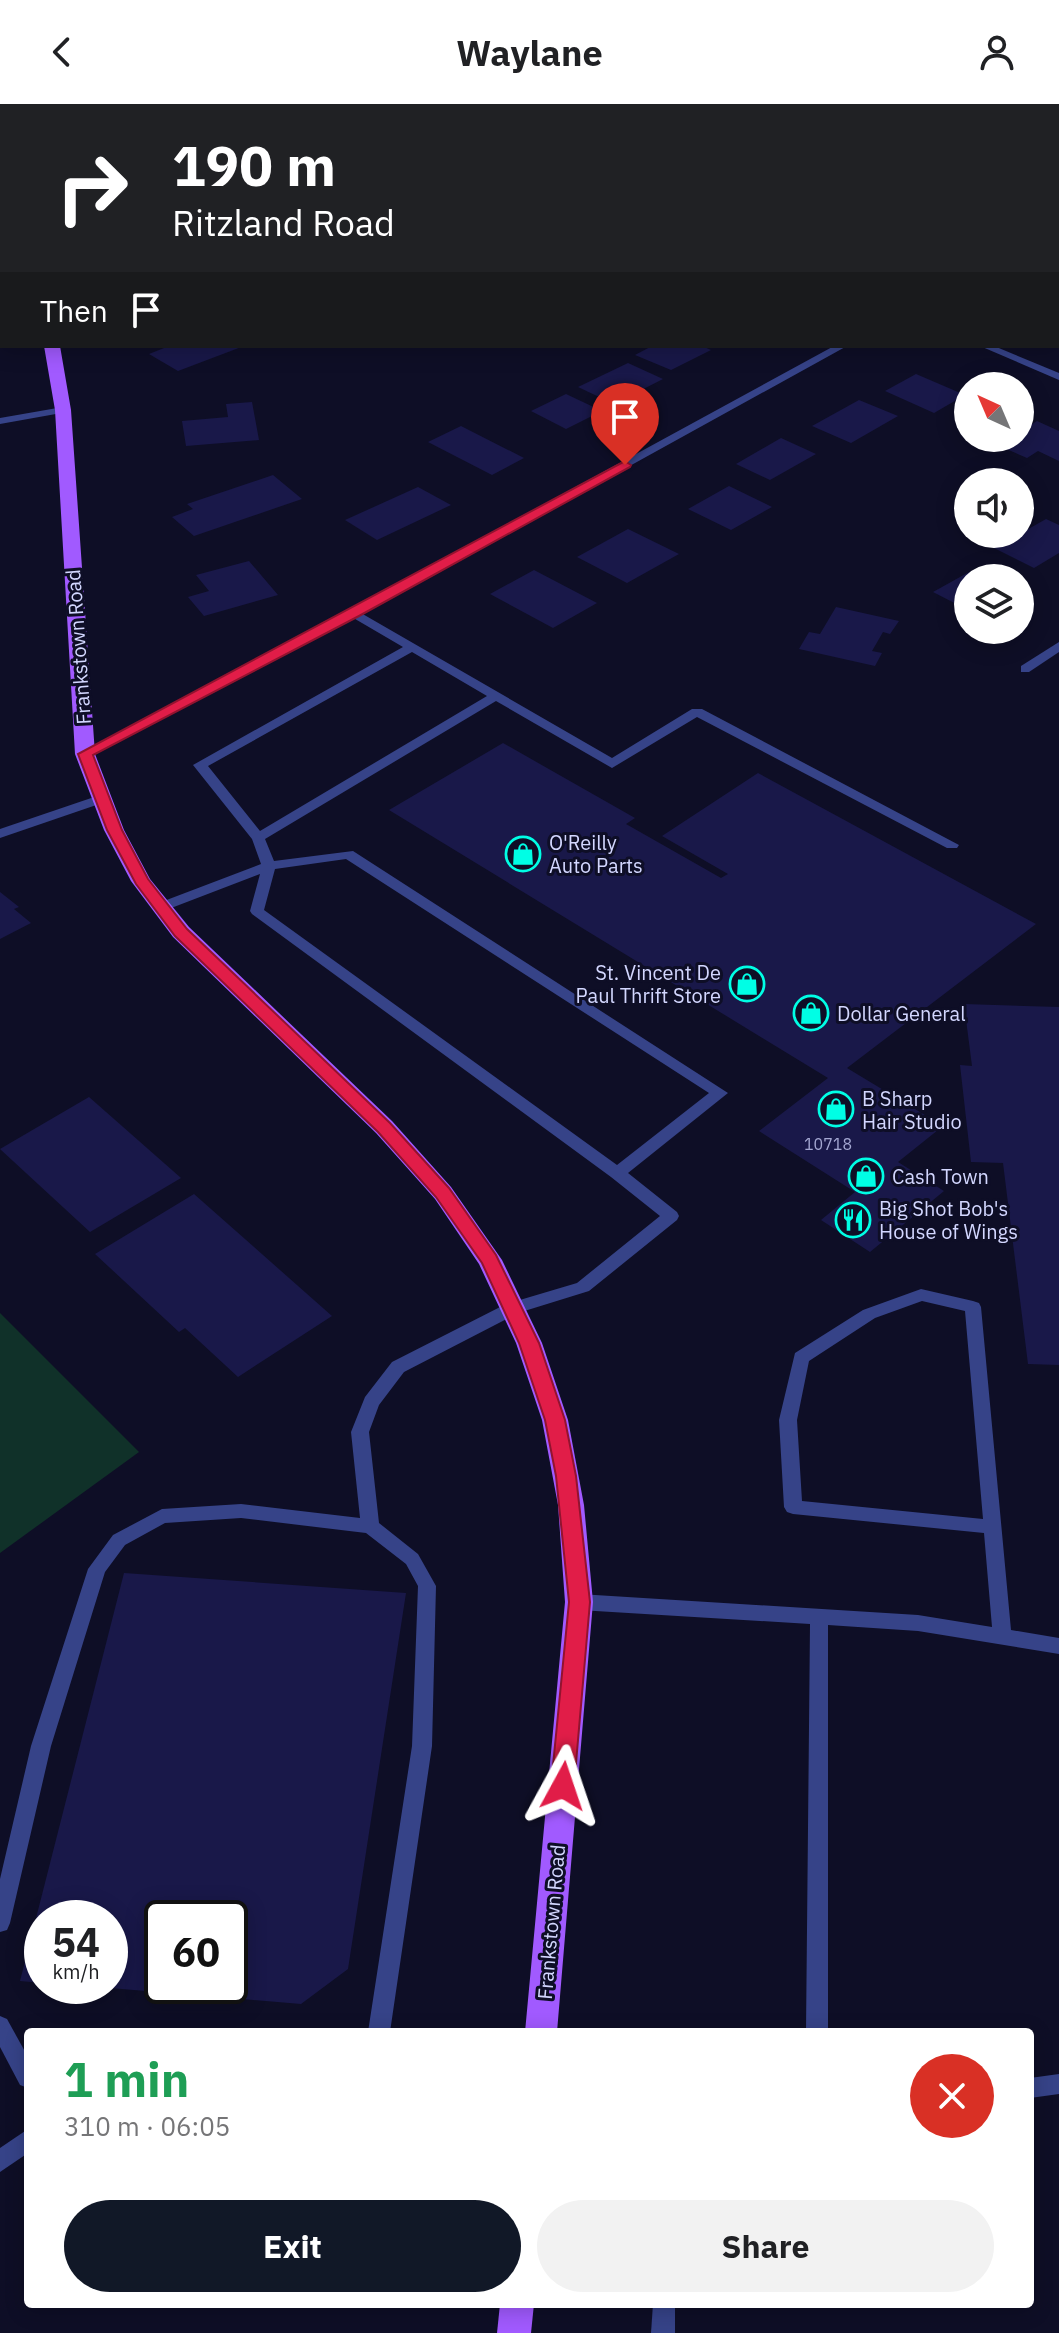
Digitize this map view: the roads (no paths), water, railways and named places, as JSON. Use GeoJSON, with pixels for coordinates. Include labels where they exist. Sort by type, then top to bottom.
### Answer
{"type":"FeatureCollection","features":[{"type":"Feature","properties":{"kind":"main road","name":"Frankstown Road"},"geometry":{"type":"LineString","coordinates":[[52,348],[63,410],[85,754],[114,830],[141,881],[181,932],[384,1127],[443,1193],[490,1260],[529,1343],[555,1420],[571,1505],[579,1602],[541,2028]]}},
{"type":"Feature","properties":{"kind":"main road"},"geometry":{"type":"LineString","coordinates":[[514,2333],[517,2308]]}},
{"type":"Feature","properties":{"kind":"street"},"geometry":{"type":"LineString","coordinates":[[85,754],[354,613],[838,348]]}},
{"type":"Feature","properties":{"kind":"street"},"geometry":{"type":"LineString","coordinates":[[990,348],[1059,377]]}},
{"type":"Feature","properties":{"kind":"street"},"geometry":{"type":"LineString","coordinates":[[0,421],[63,410]]}},
{"type":"Feature","properties":{"kind":"street"},"geometry":{"type":"LineString","coordinates":[[354,613],[612,764],[697,712],[952,845]]}},
{"type":"Feature","properties":{"kind":"street"},"geometry":{"type":"LineString","coordinates":[[1025,669],[1059,646]]}},
{"type":"Feature","properties":{"kind":"street"},"geometry":{"type":"LineString","coordinates":[[370,1526],[360,1432],[371,1402],[398,1367],[512,1308],[583,1287],[671,1216],[617,1173],[257,911],[269,866],[258,838],[200,765],[412,647]]}},
{"type":"Feature","properties":{"kind":"street"},"geometry":{"type":"LineString","coordinates":[[258,838],[496,696]]}},
{"type":"Feature","properties":{"kind":"street"},"geometry":{"type":"LineString","coordinates":[[0,834],[103,798]]}},
{"type":"Feature","properties":{"kind":"street"},"geometry":{"type":"LineString","coordinates":[[161,907],[269,866],[348,854],[720,1093],[617,1173]]}},
{"type":"Feature","properties":{"kind":"street"},"geometry":{"type":"LineString","coordinates":[[992,1527],[793,1507],[788,1420],[801,1358],[869,1314],[921,1295],[973,1307],[1002,1637]]}},
{"type":"Feature","properties":{"kind":"street"},"geometry":{"type":"LineString","coordinates":[[0,1923],[41,1746],[97,1569],[119,1540],[162,1516],[241,1511],[370,1526],[412,1559],[427,1586],[422,1746],[380,2028]]}},
{"type":"Feature","properties":{"kind":"street"},"geometry":{"type":"LineString","coordinates":[[579,1602],[918,1623],[1059,1646]]}},
{"type":"Feature","properties":{"kind":"street"},"geometry":{"type":"LineString","coordinates":[[817,2028],[819,1617]]}},
{"type":"Feature","properties":{"kind":"street"},"geometry":{"type":"LineString","coordinates":[[0,2026],[24,2071]]}},
{"type":"Feature","properties":{"kind":"street"},"geometry":{"type":"LineString","coordinates":[[1034,2087],[1059,2084]]}},
{"type":"Feature","properties":{"kind":"street"},"geometry":{"type":"LineString","coordinates":[[0,2161],[24,2143]]}},
{"type":"Feature","properties":{"kind":"street"},"geometry":{"type":"LineString","coordinates":[[663,2333],[664,2308]]}},
{"type":"Feature","properties":{"kind":"place","name":"O'Reilly Auto Parts"},"geometry":{"type":"Point","coordinates":[523,854]}},
{"type":"Feature","properties":{"kind":"place","name":"St. Vincent De Paul Thrift Store"},"geometry":{"type":"Point","coordinates":[747,984]}},
{"type":"Feature","properties":{"kind":"place","name":"Dollar General"},"geometry":{"type":"Point","coordinates":[811,1013]}},
{"type":"Feature","properties":{"kind":"place","name":"B Sharp Hair Studio"},"geometry":{"type":"Point","coordinates":[836,1109]}},
{"type":"Feature","properties":{"kind":"place","name":"Cash Town"},"geometry":{"type":"Point","coordinates":[866,1176]}},
{"type":"Feature","properties":{"kind":"place","name":"Big Shot Bob's House of Wings"},"geometry":{"type":"Point","coordinates":[853,1220]}}]}
